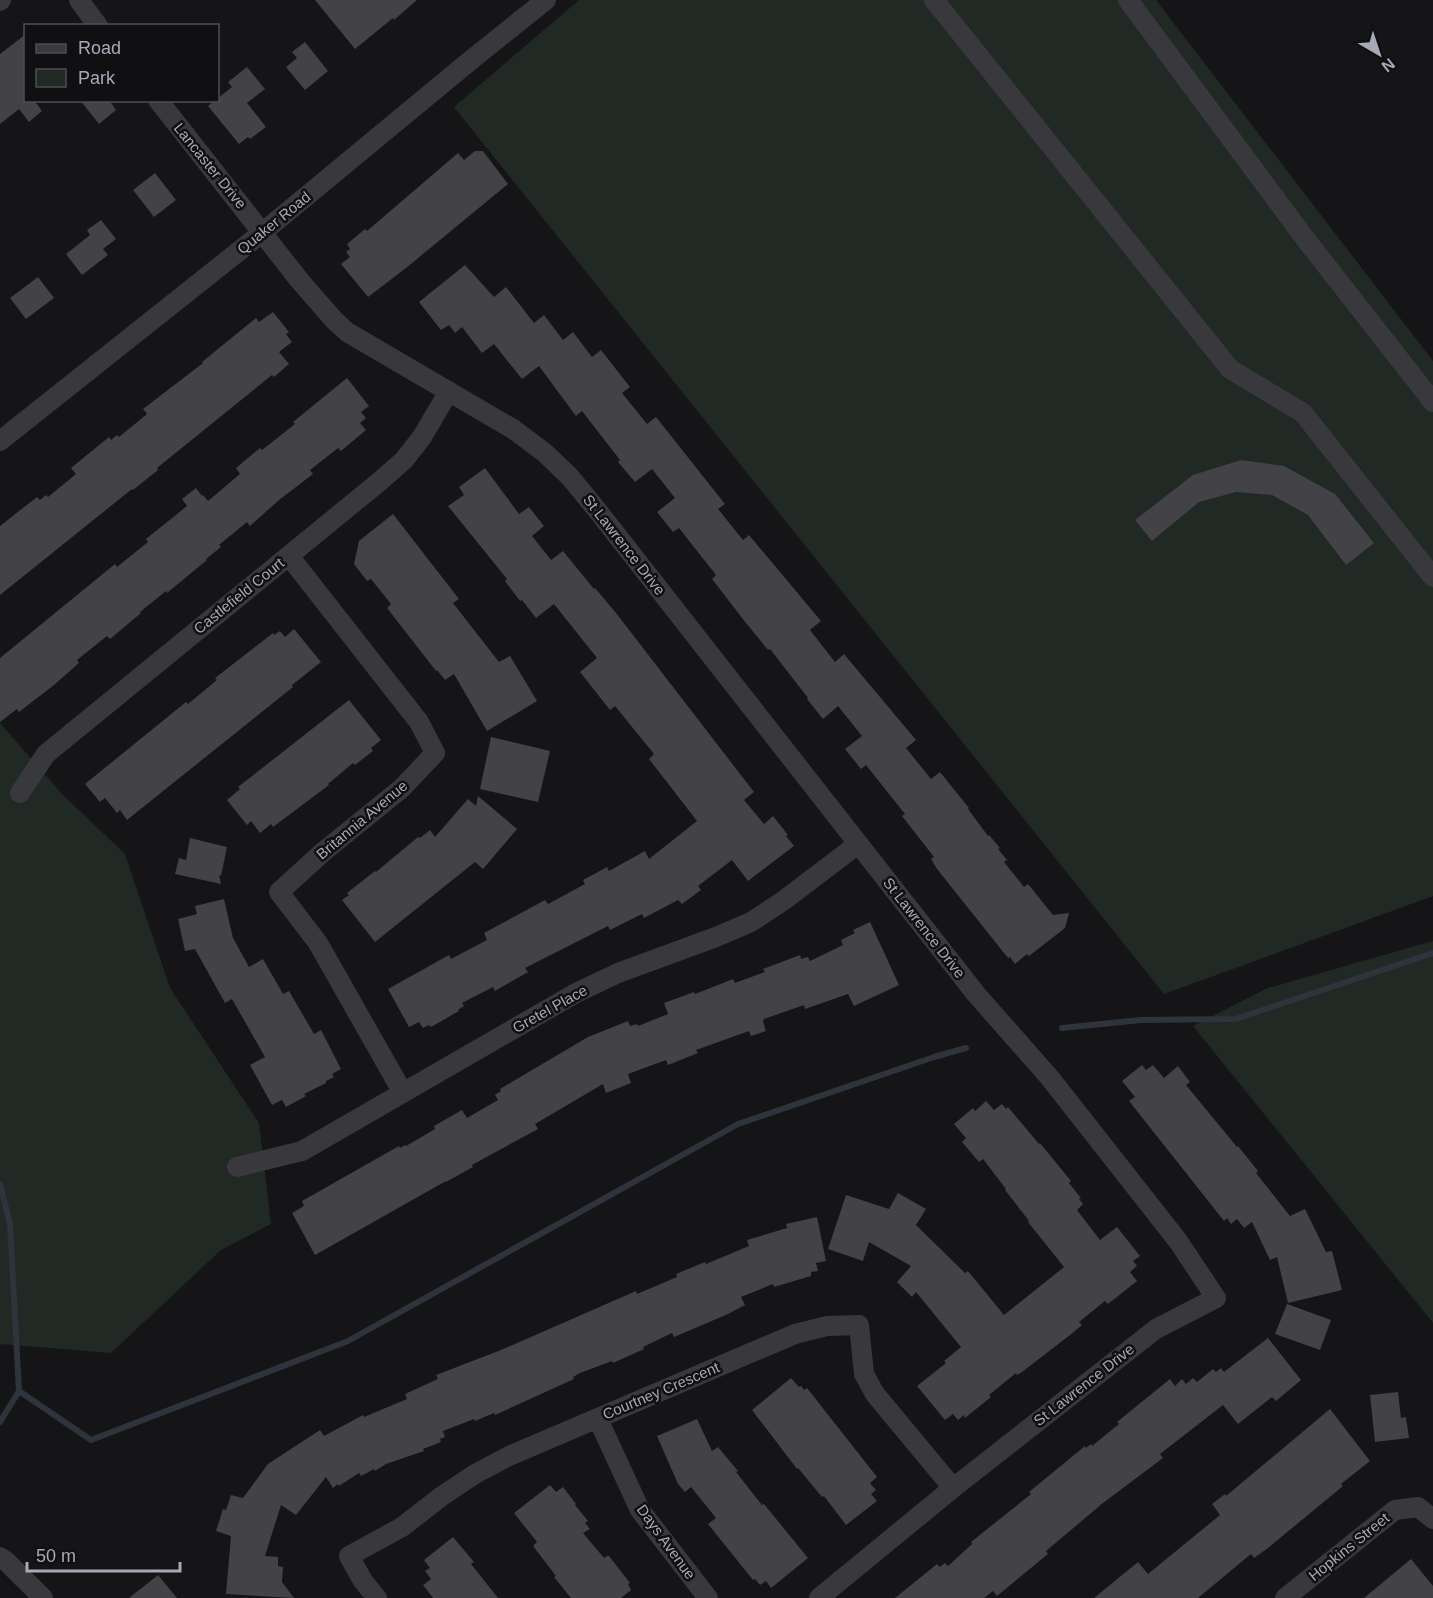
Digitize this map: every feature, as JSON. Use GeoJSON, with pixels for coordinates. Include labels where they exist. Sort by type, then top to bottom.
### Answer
{"type":"FeatureCollection","features":[{"type":"Feature","properties":{"kind":"street"},"geometry":{"type":"LineString","coordinates":[[79,0],[97,24]]}},
{"type":"Feature","properties":{"kind":"street","name":"Quaker Road"},"geometry":{"type":"LineString","coordinates":[[0,441],[263,232],[546,0]]}},
{"type":"Feature","properties":{"kind":"street"},"geometry":{"type":"LineString","coordinates":[[934,0],[1230,369],[1303,413],[1433,577]]}},
{"type":"Feature","properties":{"kind":"street"},"geometry":{"type":"LineString","coordinates":[[1128,0],[1301,233],[1433,402]]}},
{"type":"Feature","properties":{"kind":"street","name":"Lancaster Drive"},"geometry":{"type":"LineString","coordinates":[[160,102],[263,232]]}},
{"type":"Feature","properties":{"kind":"street","name":"St Lawrence Drive"},"geometry":{"type":"LineString","coordinates":[[263,232],[321,306],[347,332],[513,429],[546,453],[570,477],[975,994],[1050,1078],[1121,1168],[1178,1241],[1216,1298],[1156,1329],[953,1488],[819,1598]]}},
{"type":"Feature","properties":{"kind":"street","name":"Castlefield Court"},"geometry":{"type":"LineString","coordinates":[[20,793],[46,754],[404,460],[422,437],[449,391]]}},
{"type":"Feature","properties":{"kind":"street","name":"Britannia Avenue"},"geometry":{"type":"LineString","coordinates":[[288,556],[419,722],[435,753],[402,788],[323,852],[279,892],[318,943],[403,1093]]}},
{"type":"Feature","properties":{"kind":"street","name":"Gretel Place"},"geometry":{"type":"LineString","coordinates":[[237,1167],[302,1151],[586,988],[618,973],[716,938],[751,922],[783,901],[858,844]]}},
{"type":"Feature","properties":{"kind":"street","name":"Courtney Crescent"},"geometry":{"type":"LineString","coordinates":[[377,1598],[363,1581],[349,1556],[402,1527],[475,1474],[509,1456],[795,1334],[827,1326],[859,1325],[864,1374],[869,1384],[953,1488]]}},
{"type":"Feature","properties":{"kind":"street","name":"Days Avenue"},"geometry":{"type":"LineString","coordinates":[[598,1419],[640,1510],[708,1598]]}},
{"type":"Feature","properties":{"kind":"street","name":"Hopkins Street"},"geometry":{"type":"LineString","coordinates":[[1285,1598],[1395,1510],[1425,1513]]}},
{"type":"Feature","properties":{"kind":"street"},"geometry":{"type":"LineString","coordinates":[[0,1557],[43,1598]]}},
{"type":"Feature","properties":{"kind":"green space"},"geometry":{"type":"Polygon","coordinates":[[[579,0],[1156,0],[1433,361],[1433,896],[1164,994],[454,107],[579,0]]]}},
{"type":"Feature","properties":{"kind":"green space"},"geometry":{"type":"Polygon","coordinates":[[[0,723],[62,794],[125,854],[170,988],[259,1123],[271,1224],[221,1250],[111,1353],[0,1344],[0,723]]]}},
{"type":"Feature","properties":{"kind":"green space"},"geometry":{"type":"Polygon","coordinates":[[[1433,941],[1433,1323],[1193,1026],[1268,988],[1433,941]]]}},
{"type":"Feature","properties":{"kind":"building"},"geometry":{"type":"Polygon","coordinates":[[[315,0],[417,0],[355,49],[315,0]]]}},
{"type":"Feature","properties":{"kind":"building"},"geometry":{"type":"Polygon","coordinates":[[[24,36],[24,102],[35,102],[42,111],[29,122],[19,109],[0,124],[0,54],[24,36]]]}},
{"type":"Feature","properties":{"kind":"building"},"geometry":{"type":"Polygon","coordinates":[[[305,42],[328,71],[305,90],[286,67],[297,58],[292,52],[305,42]]]}},
{"type":"Feature","properties":{"kind":"building"},"geometry":{"type":"Polygon","coordinates":[[[247,67],[265,89],[247,103],[266,127],[239,144],[208,106],[213,102],[219,102],[219,97],[232,87],[228,82],[247,67]]]}},
{"type":"Feature","properties":{"kind":"building"},"geometry":{"type":"Polygon","coordinates":[[[82,102],[110,102],[116,110],[99,124],[82,102]]]}},
{"type":"Feature","properties":{"kind":"building"},"geometry":{"type":"Polygon","coordinates":[[[475,151],[483,151],[508,184],[368,297],[341,264],[350,257],[346,252],[350,249],[347,244],[365,229],[367,231],[458,153],[464,160],[475,151]]]}},
{"type":"Feature","properties":{"kind":"building"},"geometry":{"type":"Polygon","coordinates":[[[155,173],[176,200],[154,217],[133,190],[155,173]]]}},
{"type":"Feature","properties":{"kind":"building"},"geometry":{"type":"Polygon","coordinates":[[[101,220],[116,239],[103,249],[108,255],[82,275],[66,254],[90,235],[87,230],[101,220]]]}},
{"type":"Feature","properties":{"kind":"building"},"geometry":{"type":"Polygon","coordinates":[[[465,265],[494,297],[506,287],[534,323],[544,315],[563,340],[573,332],[592,357],[601,350],[630,387],[622,393],[647,424],[656,417],[725,504],[718,509],[743,540],[749,535],[821,621],[810,630],[835,662],[844,654],[916,740],[906,748],[931,779],[940,772],[988,836],[1000,848],[998,849],[1007,860],[1004,862],[1024,887],[1028,884],[1053,915],[1069,913],[1065,928],[1015,964],[1010,957],[1008,958],[937,869],[931,859],[934,857],[902,816],[905,814],[866,765],[861,769],[845,749],[862,736],[838,706],[823,719],[770,649],[768,650],[712,579],[716,575],[679,528],[673,532],[657,512],[675,498],[652,469],[635,482],[582,411],[576,416],[539,366],[522,379],[494,344],[482,353],[462,327],[455,333],[449,325],[441,330],[419,302],[465,265]]]}},
{"type":"Feature","properties":{"kind":"building"},"geometry":{"type":"Polygon","coordinates":[[[38,277],[54,298],[26,319],[10,298],[38,277]]]}},
{"type":"Feature","properties":{"kind":"building"},"geometry":{"type":"Polygon","coordinates":[[[273,312],[289,332],[286,334],[292,342],[279,352],[289,364],[274,377],[272,375],[157,468],[158,470],[0,595],[0,526],[37,497],[40,500],[46,495],[48,497],[76,474],[71,468],[109,437],[111,440],[117,435],[119,437],[147,414],[143,409],[203,363],[256,318],[259,322],[273,312]]]}},
{"type":"Feature","properties":{"kind":"building"},"geometry":{"type":"Polygon","coordinates":[[[347,378],[369,406],[361,412],[366,418],[360,423],[366,430],[341,451],[338,448],[310,470],[313,474],[250,526],[247,522],[219,545],[221,547],[207,560],[140,612],[110,639],[107,636],[77,660],[79,663],[54,685],[19,712],[17,709],[0,722],[0,658],[115,564],[117,567],[148,542],[146,539],[187,506],[182,499],[196,488],[208,501],[240,474],[236,468],[295,424],[293,422],[347,378]]]}},
{"type":"Feature","properties":{"kind":"building"},"geometry":{"type":"Polygon","coordinates":[[[1241,460],[1284,466],[1335,494],[1374,543],[1346,565],[1308,515],[1272,495],[1236,492],[1199,502],[1152,541],[1135,520],[1193,475],[1241,460]]]}},
{"type":"Feature","properties":{"kind":"building"},"geometry":{"type":"Polygon","coordinates":[[[485,468],[519,514],[529,507],[544,526],[532,536],[551,560],[563,551],[616,613],[754,792],[744,800],[764,824],[773,816],[794,846],[748,881],[732,860],[698,886],[701,890],[682,904],[678,900],[644,918],[642,914],[610,930],[608,926],[525,968],[528,972],[495,991],[493,987],[462,1003],[464,1006],[459,1011],[431,1027],[429,1025],[423,1028],[419,1022],[409,1027],[388,989],[449,955],[451,959],[487,940],[484,933],[545,900],[548,904],[585,884],[583,880],[607,867],[609,871],[645,851],[649,859],[697,821],[649,759],[654,754],[615,706],[610,710],[580,672],[597,658],[554,604],[536,618],[522,600],[520,601],[505,581],[507,579],[448,506],[464,495],[459,487],[485,468]]]}},
{"type":"Feature","properties":{"kind":"building"},"geometry":{"type":"Polygon","coordinates":[[[393,514],[459,599],[453,603],[499,662],[510,656],[537,701],[487,731],[454,674],[445,680],[436,671],[387,608],[391,604],[371,579],[367,581],[354,564],[359,541],[393,514]]]}},
{"type":"Feature","properties":{"kind":"building"},"geometry":{"type":"Polygon","coordinates":[[[294,629],[321,662],[127,820],[120,810],[117,813],[105,798],[100,802],[85,784],[186,702],[188,704],[217,680],[215,678],[273,633],[274,635],[280,631],[285,637],[294,629]]]}},
{"type":"Feature","properties":{"kind":"building"},"geometry":{"type":"Polygon","coordinates":[[[349,700],[381,740],[371,748],[373,751],[355,765],[353,763],[329,785],[273,827],[271,824],[260,833],[251,821],[247,825],[227,800],[240,789],[238,787],[349,700]]]}},
{"type":"Feature","properties":{"kind":"building"},"geometry":{"type":"Polygon","coordinates":[[[491,737],[550,751],[538,802],[480,789],[491,737]]]}},
{"type":"Feature","properties":{"kind":"building"},"geometry":{"type":"Polygon","coordinates":[[[478,796],[517,829],[483,869],[475,862],[375,942],[342,900],[349,895],[347,893],[418,837],[420,838],[430,830],[435,837],[468,799],[476,806],[478,796]]]}},
{"type":"Feature","properties":{"kind":"building"},"geometry":{"type":"Polygon","coordinates":[[[190,838],[227,847],[221,876],[219,875],[221,884],[175,874],[179,858],[186,860],[190,838]]]}},
{"type":"Feature","properties":{"kind":"building"},"geometry":{"type":"Polygon","coordinates":[[[224,899],[233,938],[249,967],[263,959],[283,994],[289,991],[314,1034],[321,1030],[341,1069],[332,1074],[334,1077],[326,1083],[304,1094],[306,1096],[286,1107],[282,1100],[272,1105],[250,1065],[265,1057],[232,999],[225,1003],[195,949],[185,951],[178,919],[197,914],[195,906],[224,899]]]}},
{"type":"Feature","properties":{"kind":"building"},"geometry":{"type":"Polygon","coordinates":[[[870,922],[899,985],[854,1006],[848,994],[805,1009],[804,1005],[764,1019],[766,1031],[751,1036],[749,1031],[696,1050],[698,1053],[668,1065],[666,1060],[628,1074],[631,1083],[606,1093],[603,1084],[535,1124],[538,1129],[315,1255],[292,1213],[304,1206],[302,1201],[399,1146],[400,1148],[406,1146],[462,1110],[467,1118],[498,1100],[495,1095],[501,1091],[500,1089],[588,1037],[628,1021],[630,1026],[637,1024],[638,1026],[668,1014],[664,1003],[733,979],[735,983],[800,955],[801,959],[808,957],[810,961],[843,945],[841,940],[855,933],[853,930],[870,922]]]}},
{"type":"Feature","properties":{"kind":"building"},"geometry":{"type":"Polygon","coordinates":[[[1142,1065],[1146,1070],[1153,1065],[1164,1078],[1178,1066],[1190,1082],[1186,1085],[1258,1171],[1256,1173],[1290,1216],[1305,1209],[1326,1252],[1332,1251],[1342,1290],[1288,1303],[1277,1257],[1270,1260],[1252,1222],[1244,1228],[1237,1219],[1231,1224],[1227,1218],[1224,1221],[1129,1101],[1135,1097],[1122,1081],[1142,1065]]]}},
{"type":"Feature","properties":{"kind":"building"},"geometry":{"type":"Polygon","coordinates":[[[986,1101],[994,1110],[1002,1104],[1006,1109],[1008,1107],[1040,1143],[1071,1181],[1069,1183],[1083,1204],[1077,1210],[1100,1240],[1117,1227],[1140,1256],[1133,1261],[1137,1266],[1130,1272],[1137,1281],[1108,1304],[1105,1301],[1079,1322],[1082,1325],[1022,1372],[1017,1375],[1016,1373],[965,1418],[964,1415],[958,1420],[953,1414],[945,1420],[917,1386],[946,1363],[944,1361],[961,1347],[916,1292],[912,1297],[897,1282],[911,1266],[869,1242],[863,1261],[828,1249],[846,1195],[889,1209],[898,1193],[926,1209],[916,1225],[965,1273],[968,1271],[1004,1315],[1064,1267],[1028,1222],[983,1159],[979,1162],[962,1142],[966,1138],[954,1124],[973,1108],[975,1111],[986,1101]]]}},
{"type":"Feature","properties":{"kind":"building"},"geometry":{"type":"Polygon","coordinates":[[[817,1217],[826,1261],[816,1263],[818,1271],[811,1272],[811,1276],[774,1287],[773,1284],[741,1297],[745,1305],[728,1314],[674,1337],[672,1333],[643,1347],[644,1349],[613,1363],[612,1361],[580,1373],[573,1377],[574,1379],[495,1415],[494,1413],[475,1421],[474,1419],[443,1431],[445,1437],[440,1439],[441,1442],[423,1449],[424,1451],[386,1464],[361,1476],[359,1473],[333,1488],[326,1477],[296,1515],[281,1505],[265,1556],[278,1557],[278,1566],[283,1567],[282,1582],[294,1598],[226,1594],[231,1536],[216,1531],[223,1509],[226,1510],[231,1495],[243,1498],[268,1464],[320,1430],[324,1436],[363,1415],[364,1417],[407,1399],[405,1394],[438,1379],[436,1375],[501,1350],[636,1291],[637,1294],[705,1262],[706,1264],[749,1246],[747,1240],[787,1228],[786,1224],[817,1217]]]}},
{"type":"Feature","properties":{"kind":"building"},"geometry":{"type":"Polygon","coordinates":[[[1287,1304],[1331,1320],[1320,1350],[1275,1334],[1287,1304]]]}},
{"type":"Feature","properties":{"kind":"building"},"geometry":{"type":"Polygon","coordinates":[[[1268,1338],[1301,1380],[1276,1401],[1272,1397],[1238,1424],[1223,1405],[1160,1454],[1163,1458],[1103,1503],[1046,1551],[1048,1554],[997,1596],[993,1591],[984,1598],[895,1598],[937,1564],[940,1567],[945,1563],[948,1566],[972,1544],[971,1542],[1031,1494],[1029,1492],[1085,1446],[1086,1448],[1091,1444],[1092,1446],[1119,1424],[1117,1422],[1170,1379],[1175,1386],[1182,1379],[1186,1384],[1193,1378],[1197,1382],[1213,1369],[1216,1372],[1221,1368],[1224,1372],[1268,1338]]]}},
{"type":"Feature","properties":{"kind":"building"},"geometry":{"type":"Polygon","coordinates":[[[791,1378],[799,1387],[801,1386],[804,1390],[807,1388],[877,1477],[870,1483],[876,1490],[871,1494],[877,1501],[846,1525],[824,1496],[822,1497],[797,1469],[752,1410],[791,1378]]]}},
{"type":"Feature","properties":{"kind":"building"},"geometry":{"type":"Polygon","coordinates":[[[1398,1392],[1401,1418],[1406,1417],[1409,1438],[1375,1442],[1370,1395],[1398,1392]]]}},
{"type":"Feature","properties":{"kind":"building"},"geometry":{"type":"Polygon","coordinates":[[[1330,1409],[1370,1461],[1268,1548],[1254,1558],[1251,1554],[1198,1598],[1094,1598],[1138,1562],[1148,1574],[1220,1515],[1212,1504],[1225,1494],[1226,1496],[1330,1409]]]}},
{"type":"Feature","properties":{"kind":"building"},"geometry":{"type":"Polygon","coordinates":[[[697,1419],[712,1451],[718,1447],[762,1505],[764,1504],[808,1558],[771,1588],[766,1581],[760,1585],[755,1579],[753,1580],[708,1524],[716,1518],[691,1487],[685,1492],[678,1484],[657,1436],[697,1419]]]}},
{"type":"Feature","properties":{"kind":"building"},"geometry":{"type":"Polygon","coordinates":[[[550,1485],[556,1492],[563,1487],[588,1521],[585,1523],[590,1529],[583,1533],[604,1558],[609,1556],[630,1583],[628,1584],[631,1590],[621,1598],[571,1598],[533,1546],[537,1542],[514,1513],[550,1485]]]}},
{"type":"Feature","properties":{"kind":"building"},"geometry":{"type":"Polygon","coordinates":[[[453,1537],[474,1562],[471,1564],[498,1598],[433,1598],[423,1585],[431,1579],[425,1571],[430,1568],[424,1560],[453,1537]]]}},
{"type":"Feature","properties":{"kind":"building"},"geometry":{"type":"Polygon","coordinates":[[[1411,1559],[1433,1586],[1433,1598],[1364,1598],[1411,1559]]]}},
{"type":"Feature","properties":{"kind":"building"},"geometry":{"type":"Polygon","coordinates":[[[158,1575],[177,1598],[129,1598],[158,1575]]]}},
{"type":"Feature","properties":{"kind":"waterway"},"geometry":{"type":"LineString","coordinates":[[1062,1028],[1141,1020],[1236,1019],[1433,953]]}},
{"type":"Feature","properties":{"kind":"waterway"},"geometry":{"type":"LineString","coordinates":[[19,1391],[91,1440],[348,1341],[738,1124],[966,1048]]}},
{"type":"Feature","properties":{"kind":"waterway"},"geometry":{"type":"LineString","coordinates":[[0,1184],[10,1224],[19,1391],[0,1422]]}}]}
